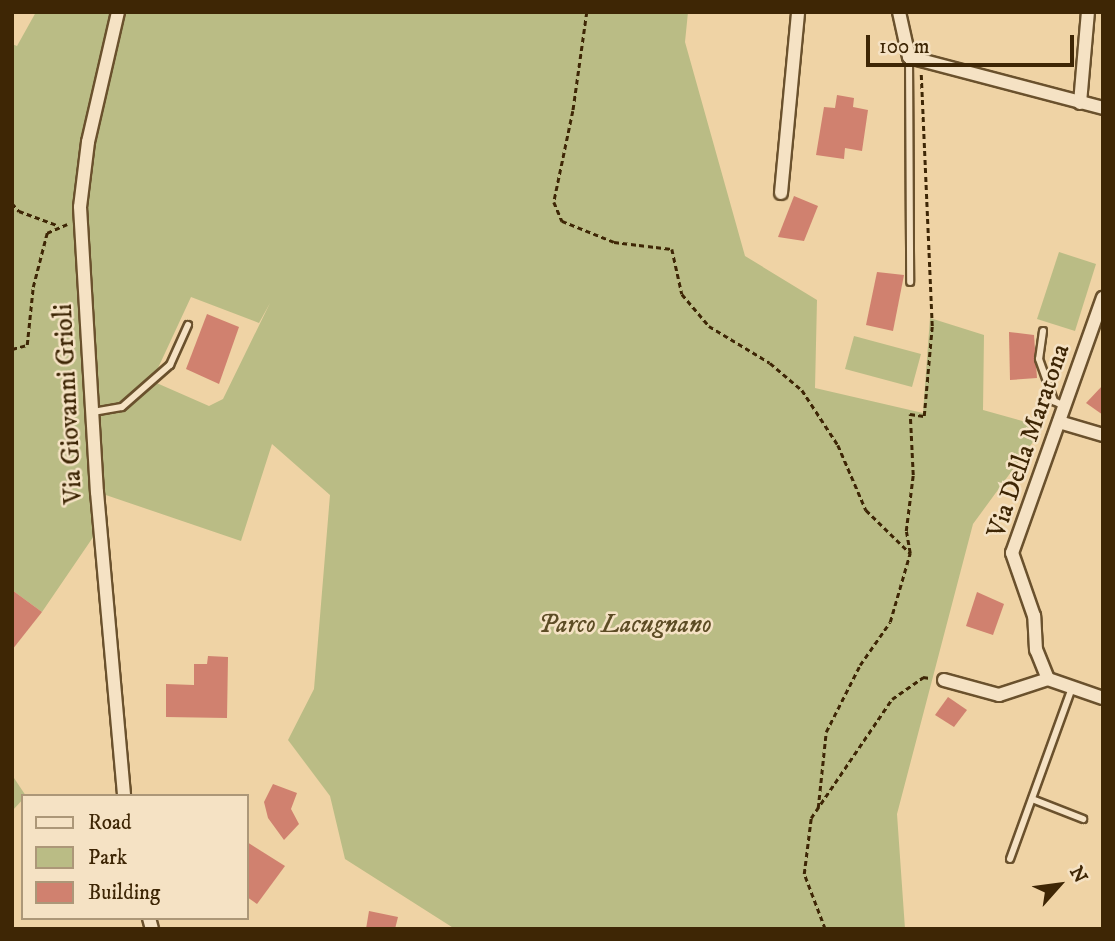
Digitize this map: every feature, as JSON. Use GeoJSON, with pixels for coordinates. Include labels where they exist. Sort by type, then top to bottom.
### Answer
{"type":"FeatureCollection","features":[{"type":"Feature","properties":{"kind":"street","name":"Via Giovanni Grioli"},"geometry":{"type":"LineString","coordinates":[[118,12],[88,142],[81,222],[91,412],[124,794]]}},
{"type":"Feature","properties":{"kind":"street"},"geometry":{"type":"LineString","coordinates":[[781,193],[798,12]]}},
{"type":"Feature","properties":{"kind":"street"},"geometry":{"type":"LineString","coordinates":[[899,12],[909,57],[923,63],[1103,108]]}},
{"type":"Feature","properties":{"kind":"street"},"geometry":{"type":"LineString","coordinates":[[1080,103],[1088,12]]}},
{"type":"Feature","properties":{"kind":"street","name":"Via Della Maratona"},"geometry":{"type":"LineString","coordinates":[[1048,679],[1036,650],[1034,616],[1012,553],[1103,298]]}},
{"type":"Feature","properties":{"kind":"street"},"geometry":{"type":"LineString","coordinates":[[1059,422],[1103,435]]}},
{"type":"Feature","properties":{"kind":"street"},"geometry":{"type":"LineString","coordinates":[[944,680],[999,695],[1048,679],[1103,698]]}},
{"type":"Feature","properties":{"kind":"lane"},"geometry":{"type":"LineString","coordinates":[[909,57],[910,282]]}},
{"type":"Feature","properties":{"kind":"lane"},"geometry":{"type":"LineString","coordinates":[[91,412],[122,407],[170,365],[188,325]]}},
{"type":"Feature","properties":{"kind":"lane"},"geometry":{"type":"LineString","coordinates":[[1044,331],[1039,359],[1054,401],[1064,406]]}},
{"type":"Feature","properties":{"kind":"lane"},"geometry":{"type":"LineString","coordinates":[[1010,859],[1072,688]]}},
{"type":"Feature","properties":{"kind":"lane"},"geometry":{"type":"LineString","coordinates":[[1032,799],[1083,819]]}},
{"type":"Feature","properties":{"kind":"path"},"geometry":{"type":"LineString","coordinates":[[587,12],[573,111],[554,202],[562,221],[614,242],[672,249],[682,294],[709,326],[770,363],[802,390],[838,445],[866,510],[910,553]]}},
{"type":"Feature","properties":{"kind":"path"},"geometry":{"type":"LineString","coordinates":[[818,808],[826,732],[860,665],[890,622],[910,553],[906,531],[913,475],[910,414],[924,416],[932,326],[923,63]]}},
{"type":"Feature","properties":{"kind":"path"},"geometry":{"type":"LineString","coordinates":[[12,203],[19,211],[57,225],[81,222]]}},
{"type":"Feature","properties":{"kind":"path"},"geometry":{"type":"LineString","coordinates":[[12,349],[27,345],[36,273],[47,233],[57,225]]}},
{"type":"Feature","properties":{"kind":"path"},"geometry":{"type":"LineString","coordinates":[[825,929],[804,874],[811,818],[892,699],[923,677],[944,680]]}},
{"type":"Feature","properties":{"kind":"green space","name":"Parco Lacugnano"},"geometry":{"type":"Polygon","coordinates":[[[36,12],[688,12],[685,42],[745,256],[817,300],[815,388],[923,413],[930,318],[984,335],[983,410],[1044,427],[973,524],[897,814],[905,929],[455,929],[345,859],[330,796],[288,740],[314,689],[330,495],[272,444],[241,541],[97,492],[100,527],[42,612],[12,590],[12,44],[17,46],[36,12]],[[191,297],[152,381],[209,406],[223,399],[270,303],[259,323],[191,297]]]}},
{"type":"Feature","properties":{"kind":"green space"},"geometry":{"type":"Polygon","coordinates":[[[1059,252],[1096,264],[1075,331],[1037,319],[1059,252]]]}},
{"type":"Feature","properties":{"kind":"green space"},"geometry":{"type":"Polygon","coordinates":[[[854,336],[921,354],[912,387],[845,369],[854,336]]]}},
{"type":"Feature","properties":{"kind":"green space"},"geometry":{"type":"Polygon","coordinates":[[[12,775],[25,794],[21,794],[21,801],[12,811],[12,775]]]}},
{"type":"Feature","properties":{"kind":"building"},"geometry":{"type":"Polygon","coordinates":[[[837,95],[854,98],[853,107],[868,110],[862,151],[845,148],[844,159],[816,155],[824,107],[835,108],[837,95]]]}},
{"type":"Feature","properties":{"kind":"building"},"geometry":{"type":"Polygon","coordinates":[[[794,196],[818,206],[804,241],[778,237],[794,196]]]}},
{"type":"Feature","properties":{"kind":"building"},"geometry":{"type":"Polygon","coordinates":[[[877,272],[904,275],[893,331],[866,325],[877,272]]]}},
{"type":"Feature","properties":{"kind":"building"},"geometry":{"type":"Polygon","coordinates":[[[207,314],[239,327],[219,384],[186,369],[207,314]]]}},
{"type":"Feature","properties":{"kind":"building"},"geometry":{"type":"Polygon","coordinates":[[[1009,332],[1034,335],[1037,378],[1010,380],[1009,332]]]}},
{"type":"Feature","properties":{"kind":"building"},"geometry":{"type":"Polygon","coordinates":[[[1103,385],[1103,415],[1086,403],[1103,385]]]}},
{"type":"Feature","properties":{"kind":"building"},"geometry":{"type":"Polygon","coordinates":[[[12,590],[42,612],[12,650],[12,590]]]}},
{"type":"Feature","properties":{"kind":"building"},"geometry":{"type":"Polygon","coordinates":[[[977,592],[1004,604],[993,635],[966,626],[977,592]]]}},
{"type":"Feature","properties":{"kind":"building"},"geometry":{"type":"Polygon","coordinates":[[[208,656],[228,657],[227,718],[166,717],[166,684],[194,685],[194,664],[207,664],[208,656]]]}},
{"type":"Feature","properties":{"kind":"building"},"geometry":{"type":"Polygon","coordinates":[[[948,697],[967,710],[954,727],[935,715],[948,697]]]}},
{"type":"Feature","properties":{"kind":"building"},"geometry":{"type":"Polygon","coordinates":[[[273,784],[297,793],[291,809],[299,824],[284,840],[268,818],[264,802],[273,784]]]}},
{"type":"Feature","properties":{"kind":"building"},"geometry":{"type":"Polygon","coordinates":[[[248,843],[285,866],[257,904],[248,898],[248,843]]]}},
{"type":"Feature","properties":{"kind":"building"},"geometry":{"type":"Polygon","coordinates":[[[369,911],[398,917],[395,929],[366,929],[369,911]]]}}]}
